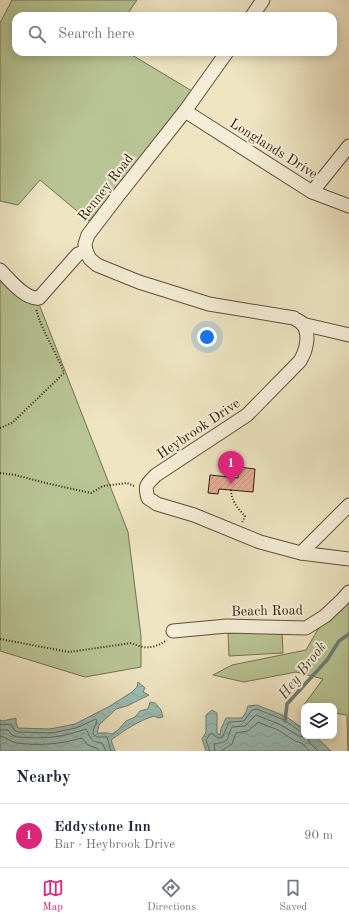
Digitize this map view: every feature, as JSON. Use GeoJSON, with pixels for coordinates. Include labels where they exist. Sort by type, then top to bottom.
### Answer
{"type":"FeatureCollection","features":[{"type":"Feature","properties":{"kind":"street"},"geometry":{"type":"LineString","coordinates":[[255,12],[263,0]]}},
{"type":"Feature","properties":{"kind":"street","name":"Renney Road"},"geometry":{"type":"LineString","coordinates":[[86,250],[85,244],[88,235],[185,111],[224,56]]}},
{"type":"Feature","properties":{"kind":"street","name":"Longlands Drive"},"geometry":{"type":"LineString","coordinates":[[185,111],[312,192],[349,206]]}},
{"type":"Feature","properties":{"kind":"street"},"geometry":{"type":"LineString","coordinates":[[312,192],[349,146]]}},
{"type":"Feature","properties":{"kind":"street"},"geometry":{"type":"LineString","coordinates":[[0,270],[25,294],[34,299],[39,298],[78,254],[86,250],[90,259],[97,265],[139,282],[209,304],[294,318],[302,324],[349,335]]}},
{"type":"Feature","properties":{"kind":"street","name":"Heybrook Drive"},"geometry":{"type":"LineString","coordinates":[[145,490],[147,484],[156,475],[247,415],[300,361],[306,350],[307,335],[302,324]]}},
{"type":"Feature","properties":{"kind":"street"},"geometry":{"type":"LineString","coordinates":[[145,490],[148,498],[157,504],[194,515],[260,542],[300,553],[349,559]]}},
{"type":"Feature","properties":{"kind":"street"},"geometry":{"type":"LineString","coordinates":[[300,553],[349,505]]}},
{"type":"Feature","properties":{"kind":"street","name":"Beach Road"},"geometry":{"type":"LineString","coordinates":[[173,631],[227,626],[306,628],[325,616],[349,592]]}},
{"type":"Feature","properties":{"kind":"path"},"geometry":{"type":"LineString","coordinates":[[0,428],[12,423],[64,373],[57,355],[38,317],[34,299]]}},
{"type":"Feature","properties":{"kind":"path"},"geometry":{"type":"LineString","coordinates":[[0,473],[91,492],[103,486],[127,484],[145,490]]}},
{"type":"Feature","properties":{"kind":"path"},"geometry":{"type":"LineString","coordinates":[[231,490],[231,495],[245,516],[244,521],[234,531]]}},
{"type":"Feature","properties":{"kind":"path"},"geometry":{"type":"LineString","coordinates":[[0,640],[69,652],[132,643],[141,648],[151,647],[160,645],[168,639],[173,631]]}},
{"type":"Feature","properties":{"kind":"green space"},"geometry":{"type":"Polygon","coordinates":[[[12,0],[137,0],[129,12],[12,12],[12,56],[134,56],[197,94],[89,221],[40,180],[18,205],[0,201],[0,23],[12,0]]]}},
{"type":"Feature","properties":{"kind":"green space"},"geometry":{"type":"Polygon","coordinates":[[[0,268],[37,299],[128,532],[141,636],[141,667],[85,677],[0,651],[0,268]]]}},
{"type":"Feature","properties":{"kind":"green space"},"geometry":{"type":"Polygon","coordinates":[[[349,596],[349,751],[347,715],[337,713],[337,703],[305,703],[323,679],[296,672],[244,682],[213,675],[232,665],[306,650],[320,626],[349,596]]]}},
{"type":"Feature","properties":{"kind":"green space"},"geometry":{"type":"Polygon","coordinates":[[[282,631],[283,653],[229,656],[228,633],[282,631]]]}},
{"type":"Feature","properties":{"kind":"water"},"geometry":{"type":"Polygon","coordinates":[[[138,682],[145,688],[143,692],[149,695],[127,706],[116,709],[99,725],[97,733],[112,734],[126,721],[135,717],[140,711],[148,709],[150,702],[155,703],[161,710],[163,717],[158,718],[154,716],[142,720],[116,736],[111,740],[115,751],[0,751],[0,720],[3,721],[16,718],[18,728],[50,729],[75,724],[110,706],[132,692],[137,687],[138,682]]]}},
{"type":"Feature","properties":{"kind":"water"},"geometry":{"type":"Polygon","coordinates":[[[257,705],[285,716],[301,727],[301,739],[318,739],[331,751],[206,751],[202,739],[206,732],[206,715],[212,710],[217,713],[217,733],[220,735],[226,718],[242,718],[248,706],[257,705]]]}},
{"type":"Feature","properties":{"kind":"building"},"geometry":{"type":"Polygon","coordinates":[[[239,467],[255,469],[253,492],[219,489],[218,494],[208,493],[210,475],[238,478],[239,467]]]}},
{"type":"Feature","properties":{"kind":"waterway","name":"Hey Brook"},"geometry":{"type":"LineString","coordinates":[[285,721],[287,704],[327,660],[339,641],[349,634]]}},
{"type":"Feature","properties":{"kind":"place","name":"Eddystone Inn"},"geometry":{"type":"Point","coordinates":[231,484]}}]}
